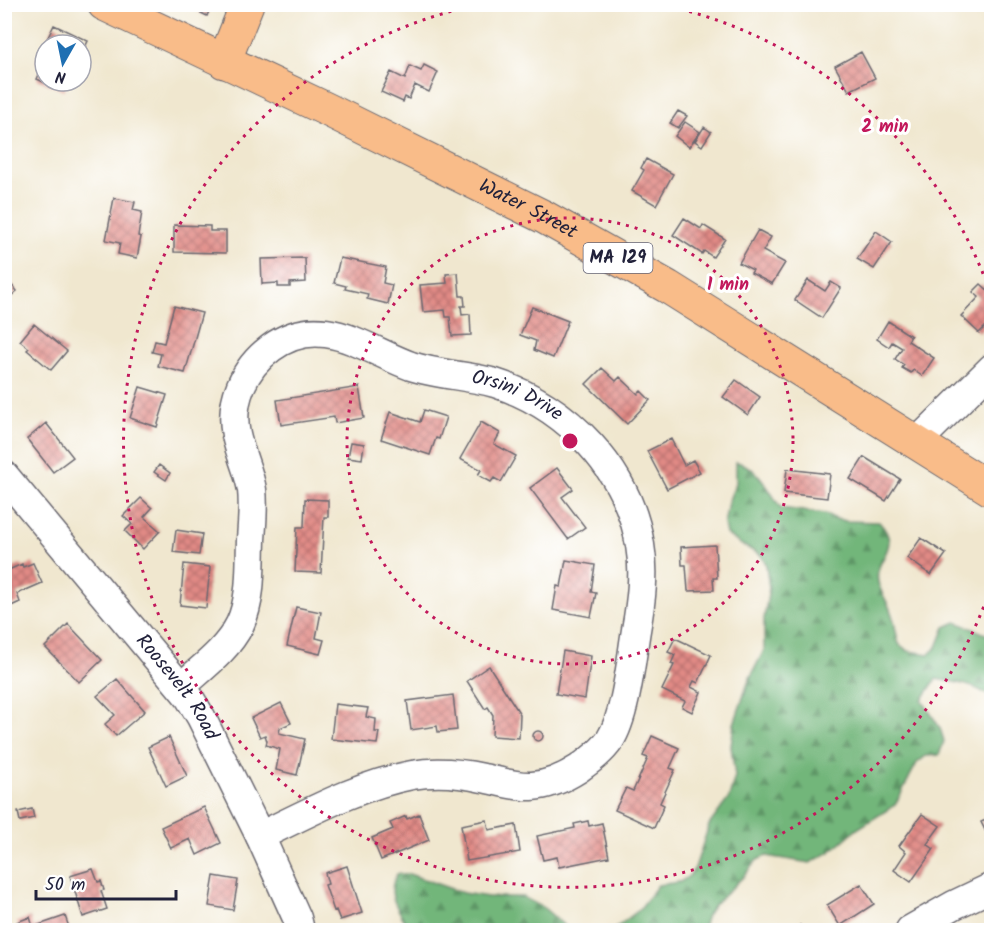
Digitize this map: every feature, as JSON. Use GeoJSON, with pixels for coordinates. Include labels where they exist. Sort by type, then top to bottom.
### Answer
{"type":"FeatureCollection","features":[{"type":"Feature","properties":{"kind":"main road","name":"Water Street"},"geometry":{"type":"LineString","coordinates":[[104,4],[388,139],[561,226],[668,287],[992,490]]}},
{"type":"Feature","properties":{"kind":"main road"},"geometry":{"type":"LineString","coordinates":[[224,62],[247,4]]}},
{"type":"Feature","properties":{"kind":"street","name":"Orsini Drive"},"geometry":{"type":"LineString","coordinates":[[182,686],[225,647],[239,626],[244,613],[249,587],[253,499],[248,472],[234,425],[235,406],[239,390],[251,366],[271,348],[288,338],[310,333],[337,335],[416,367],[473,378],[513,390],[535,400],[572,427],[605,461],[618,481],[637,531],[641,556],[642,588],[619,718],[605,746],[574,771],[546,784],[516,785],[454,773],[398,778],[354,794],[260,836]]}},
{"type":"Feature","properties":{"kind":"street"},"geometry":{"type":"LineString","coordinates":[[916,443],[992,368]]}},
{"type":"Feature","properties":{"kind":"street","name":"Roosevelt Road"},"geometry":{"type":"LineString","coordinates":[[4,476],[182,686],[201,717],[260,836],[297,918],[300,930]]}},
{"type":"Feature","properties":{"kind":"street"},"geometry":{"type":"LineString","coordinates":[[910,930],[992,887]]}},
{"type":"Feature","properties":{"kind":"green space"},"geometry":{"type":"Polygon","coordinates":[[[736,462],[751,468],[757,474],[781,508],[825,514],[846,521],[879,522],[889,539],[878,573],[878,582],[888,604],[899,644],[908,651],[929,654],[937,647],[945,627],[956,622],[991,636],[991,697],[972,687],[936,679],[922,700],[940,728],[944,741],[939,755],[926,756],[917,763],[895,805],[854,831],[830,852],[810,863],[766,856],[757,860],[713,906],[702,930],[613,930],[639,910],[658,885],[680,882],[689,876],[695,868],[709,825],[729,798],[735,776],[731,746],[734,724],[749,680],[764,650],[764,619],[769,588],[766,565],[761,555],[726,534],[724,524],[728,502],[736,483],[736,462]]]}},
{"type":"Feature","properties":{"kind":"green space"},"geometry":{"type":"Polygon","coordinates":[[[397,874],[409,874],[463,893],[488,897],[523,897],[544,908],[569,930],[410,930],[393,897],[393,882],[397,874]]]}},
{"type":"Feature","properties":{"kind":"building"},"geometry":{"type":"Polygon","coordinates":[[[183,4],[212,4],[207,16],[183,4]]]}},
{"type":"Feature","properties":{"kind":"building"},"geometry":{"type":"Polygon","coordinates":[[[54,25],[71,33],[50,33],[54,25]]]}},
{"type":"Feature","properties":{"kind":"building"},"geometry":{"type":"Polygon","coordinates":[[[861,52],[875,78],[849,91],[835,66],[861,52]]]}},
{"type":"Feature","properties":{"kind":"building"},"geometry":{"type":"Polygon","coordinates":[[[424,65],[438,72],[429,92],[415,85],[409,99],[405,97],[403,102],[381,92],[391,72],[405,79],[410,66],[421,71],[424,65]]]}},
{"type":"Feature","properties":{"kind":"building"},"geometry":{"type":"Polygon","coordinates":[[[678,111],[687,116],[678,128],[670,123],[678,111]]]}},
{"type":"Feature","properties":{"kind":"building"},"geometry":{"type":"Polygon","coordinates":[[[685,122],[700,132],[689,147],[675,136],[685,122]]]}},
{"type":"Feature","properties":{"kind":"building"},"geometry":{"type":"Polygon","coordinates":[[[704,127],[711,132],[702,146],[695,141],[704,127]]]}},
{"type":"Feature","properties":{"kind":"building"},"geometry":{"type":"Polygon","coordinates":[[[646,159],[673,174],[656,205],[632,191],[644,170],[641,168],[646,159]]]}},
{"type":"Feature","properties":{"kind":"building"},"geometry":{"type":"Polygon","coordinates":[[[114,198],[135,202],[133,210],[142,212],[137,258],[118,254],[120,243],[106,240],[114,198]]]}},
{"type":"Feature","properties":{"kind":"building"},"geometry":{"type":"Polygon","coordinates":[[[684,218],[701,229],[703,225],[725,239],[713,257],[704,251],[702,254],[673,235],[684,218]]]}},
{"type":"Feature","properties":{"kind":"building"},"geometry":{"type":"Polygon","coordinates":[[[174,225],[210,226],[210,231],[226,231],[226,253],[174,252],[174,225]]]}},
{"type":"Feature","properties":{"kind":"building"},"geometry":{"type":"Polygon","coordinates":[[[758,230],[771,237],[763,251],[785,263],[772,284],[751,273],[753,270],[739,263],[758,230]]]}},
{"type":"Feature","properties":{"kind":"building"},"geometry":{"type":"Polygon","coordinates":[[[876,231],[892,242],[874,269],[857,259],[876,231]]]}},
{"type":"Feature","properties":{"kind":"building"},"geometry":{"type":"Polygon","coordinates":[[[305,258],[306,282],[290,283],[290,287],[278,287],[278,283],[262,284],[261,259],[305,258]]]}},
{"type":"Feature","properties":{"kind":"building"},"geometry":{"type":"Polygon","coordinates":[[[340,258],[386,267],[383,283],[392,285],[388,304],[367,299],[368,294],[345,289],[346,286],[334,283],[340,258]]]}},
{"type":"Feature","properties":{"kind":"building"},"geometry":{"type":"Polygon","coordinates":[[[458,273],[460,296],[464,296],[465,306],[461,306],[462,315],[470,314],[471,335],[452,336],[450,317],[446,317],[445,310],[423,312],[420,285],[447,283],[446,274],[458,273]]]}},
{"type":"Feature","properties":{"kind":"building"},"geometry":{"type":"Polygon","coordinates":[[[4,277],[17,291],[4,302],[4,277]]]}},
{"type":"Feature","properties":{"kind":"building"},"geometry":{"type":"Polygon","coordinates":[[[808,280],[825,291],[831,282],[841,288],[822,318],[795,300],[808,280]]]}},
{"type":"Feature","properties":{"kind":"building"},"geometry":{"type":"Polygon","coordinates":[[[981,284],[992,294],[992,320],[979,333],[961,316],[979,297],[973,292],[981,284]]]}},
{"type":"Feature","properties":{"kind":"building"},"geometry":{"type":"Polygon","coordinates":[[[174,306],[202,313],[185,373],[158,366],[161,354],[152,352],[155,341],[164,343],[174,306]]]}},
{"type":"Feature","properties":{"kind":"building"},"geometry":{"type":"Polygon","coordinates":[[[532,307],[568,321],[553,358],[534,350],[536,341],[520,335],[532,307]]]}},
{"type":"Feature","properties":{"kind":"building"},"geometry":{"type":"Polygon","coordinates":[[[888,321],[911,336],[908,341],[934,358],[922,376],[913,370],[911,373],[902,368],[904,365],[895,359],[902,348],[892,342],[889,347],[877,339],[888,321]]]}},
{"type":"Feature","properties":{"kind":"building"},"geometry":{"type":"Polygon","coordinates":[[[34,324],[67,351],[51,370],[20,341],[34,324]]]}},
{"type":"Feature","properties":{"kind":"building"},"geometry":{"type":"Polygon","coordinates":[[[602,368],[616,381],[620,377],[638,394],[641,391],[650,400],[627,424],[586,384],[602,368]]]}},
{"type":"Feature","properties":{"kind":"building"},"geometry":{"type":"Polygon","coordinates":[[[736,380],[760,397],[748,415],[723,397],[736,380]]]}},
{"type":"Feature","properties":{"kind":"building"},"geometry":{"type":"Polygon","coordinates":[[[140,387],[167,395],[157,427],[130,418],[140,387]]]}},
{"type":"Feature","properties":{"kind":"building"},"geometry":{"type":"Polygon","coordinates":[[[359,387],[364,418],[335,423],[334,417],[281,425],[277,400],[359,387]]]}},
{"type":"Feature","properties":{"kind":"building"},"geometry":{"type":"Polygon","coordinates":[[[424,410],[446,417],[439,439],[436,438],[430,455],[381,439],[390,412],[420,422],[424,410]]]}},
{"type":"Feature","properties":{"kind":"building"},"geometry":{"type":"Polygon","coordinates":[[[481,422],[500,433],[494,444],[516,456],[501,482],[494,478],[491,482],[478,475],[481,470],[460,459],[481,422]]]}},
{"type":"Feature","properties":{"kind":"building"},"geometry":{"type":"Polygon","coordinates":[[[46,423],[73,457],[53,472],[27,439],[46,423]]]}},
{"type":"Feature","properties":{"kind":"building"},"geometry":{"type":"Polygon","coordinates":[[[671,439],[684,465],[693,460],[700,472],[667,489],[647,451],[671,439]]]}},
{"type":"Feature","properties":{"kind":"building"},"geometry":{"type":"Polygon","coordinates":[[[351,442],[364,444],[362,459],[348,457],[351,442]]]}},
{"type":"Feature","properties":{"kind":"building"},"geometry":{"type":"Polygon","coordinates":[[[864,457],[900,479],[886,501],[850,479],[864,457]]]}},
{"type":"Feature","properties":{"kind":"building"},"geometry":{"type":"Polygon","coordinates":[[[159,465],[170,473],[166,480],[154,472],[159,465]]]}},
{"type":"Feature","properties":{"kind":"building"},"geometry":{"type":"Polygon","coordinates":[[[557,468],[573,489],[562,497],[585,527],[568,539],[530,488],[557,468]]]}},
{"type":"Feature","properties":{"kind":"building"},"geometry":{"type":"Polygon","coordinates":[[[787,469],[830,474],[827,498],[784,493],[787,469]]]}},
{"type":"Feature","properties":{"kind":"building"},"geometry":{"type":"Polygon","coordinates":[[[141,498],[152,508],[144,517],[160,531],[143,549],[125,531],[132,524],[123,516],[141,498]]]}},
{"type":"Feature","properties":{"kind":"building"},"geometry":{"type":"Polygon","coordinates":[[[305,499],[328,500],[328,517],[324,517],[321,573],[295,572],[297,527],[304,527],[305,499]]]}},
{"type":"Feature","properties":{"kind":"building"},"geometry":{"type":"Polygon","coordinates":[[[176,530],[202,534],[199,555],[173,552],[176,530]]]}},
{"type":"Feature","properties":{"kind":"building"},"geometry":{"type":"Polygon","coordinates":[[[921,538],[946,554],[931,575],[907,558],[921,538]]]}},
{"type":"Feature","properties":{"kind":"building"},"geometry":{"type":"Polygon","coordinates":[[[715,545],[717,578],[713,578],[714,590],[688,591],[686,565],[682,565],[681,547],[715,545]]]}},
{"type":"Feature","properties":{"kind":"building"},"geometry":{"type":"Polygon","coordinates":[[[566,560],[595,565],[591,592],[596,593],[591,617],[553,610],[557,586],[561,587],[566,560]]]}},
{"type":"Feature","properties":{"kind":"building"},"geometry":{"type":"Polygon","coordinates":[[[33,563],[42,583],[17,594],[20,602],[9,607],[4,599],[4,572],[22,564],[23,567],[33,563]]]}},
{"type":"Feature","properties":{"kind":"building"},"geometry":{"type":"Polygon","coordinates":[[[184,564],[210,567],[206,608],[180,605],[184,564]]]}},
{"type":"Feature","properties":{"kind":"building"},"geometry":{"type":"Polygon","coordinates":[[[296,607],[321,612],[316,638],[324,640],[320,654],[287,646],[296,607]]]}},
{"type":"Feature","properties":{"kind":"building"},"geometry":{"type":"Polygon","coordinates":[[[68,624],[102,660],[79,682],[45,647],[68,624]]]}},
{"type":"Feature","properties":{"kind":"building"},"geometry":{"type":"Polygon","coordinates":[[[675,638],[711,655],[698,683],[694,681],[691,687],[701,692],[692,712],[682,707],[685,701],[662,690],[674,665],[671,664],[675,655],[668,652],[675,638]]]}},
{"type":"Feature","properties":{"kind":"building"},"geometry":{"type":"Polygon","coordinates":[[[563,651],[591,656],[585,699],[556,694],[563,651]]]}},
{"type":"Feature","properties":{"kind":"building"},"geometry":{"type":"Polygon","coordinates":[[[489,666],[520,714],[519,738],[492,736],[493,715],[488,707],[485,709],[467,681],[489,666]]]}},
{"type":"Feature","properties":{"kind":"building"},"geometry":{"type":"Polygon","coordinates":[[[117,679],[145,711],[116,736],[105,724],[115,715],[97,696],[117,679]]]}},
{"type":"Feature","properties":{"kind":"building"},"geometry":{"type":"Polygon","coordinates":[[[453,695],[457,730],[438,732],[437,726],[411,730],[407,701],[453,695]]]}},
{"type":"Feature","properties":{"kind":"building"},"geometry":{"type":"Polygon","coordinates":[[[281,703],[291,723],[280,728],[279,733],[305,739],[297,775],[276,770],[280,749],[266,745],[265,735],[260,737],[251,718],[281,703]]]}},
{"type":"Feature","properties":{"kind":"building"},"geometry":{"type":"Polygon","coordinates":[[[335,704],[368,708],[366,717],[376,719],[375,732],[379,732],[377,744],[331,739],[335,704]]]}},
{"type":"Feature","properties":{"kind":"building"},"geometry":{"type":"Polygon","coordinates":[[[538,731],[542,732],[542,740],[538,741],[534,740],[533,736],[534,732],[538,731]]]}},
{"type":"Feature","properties":{"kind":"building"},"geometry":{"type":"Polygon","coordinates":[[[652,736],[679,748],[670,768],[675,770],[660,803],[664,805],[654,828],[615,810],[626,788],[633,791],[648,758],[643,756],[652,736]]]}},
{"type":"Feature","properties":{"kind":"building"},"geometry":{"type":"Polygon","coordinates":[[[169,737],[187,776],[166,786],[148,747],[169,737]]]}},
{"type":"Feature","properties":{"kind":"building"},"geometry":{"type":"Polygon","coordinates":[[[204,807],[221,843],[197,855],[190,839],[171,848],[161,827],[204,807]]]}},
{"type":"Feature","properties":{"kind":"building"},"geometry":{"type":"Polygon","coordinates":[[[32,809],[34,818],[20,821],[18,812],[32,809]]]}},
{"type":"Feature","properties":{"kind":"building"},"geometry":{"type":"Polygon","coordinates":[[[419,814],[429,840],[381,860],[372,838],[393,829],[390,823],[406,816],[407,819],[419,814]]]}},
{"type":"Feature","properties":{"kind":"building"},"geometry":{"type":"Polygon","coordinates":[[[922,814],[940,826],[927,844],[934,849],[911,882],[894,870],[906,852],[899,846],[922,814]]]}},
{"type":"Feature","properties":{"kind":"building"},"geometry":{"type":"Polygon","coordinates":[[[992,817],[992,844],[981,822],[992,817]]]}},
{"type":"Feature","properties":{"kind":"building"},"geometry":{"type":"Polygon","coordinates":[[[487,820],[489,830],[516,825],[520,852],[467,861],[461,825],[487,820]]]}},
{"type":"Feature","properties":{"kind":"building"},"geometry":{"type":"Polygon","coordinates":[[[588,821],[589,826],[602,823],[609,857],[559,867],[557,857],[543,860],[537,836],[575,828],[574,824],[588,821]]]}},
{"type":"Feature","properties":{"kind":"building"},"geometry":{"type":"Polygon","coordinates":[[[347,866],[362,913],[340,920],[336,910],[334,911],[325,885],[328,884],[325,873],[347,866]]]}},
{"type":"Feature","properties":{"kind":"building"},"geometry":{"type":"Polygon","coordinates":[[[93,869],[98,882],[101,881],[104,890],[101,891],[107,909],[83,917],[70,876],[93,869]]]}},
{"type":"Feature","properties":{"kind":"building"},"geometry":{"type":"Polygon","coordinates":[[[214,876],[238,880],[233,910],[209,906],[214,876]]]}},
{"type":"Feature","properties":{"kind":"building"},"geometry":{"type":"Polygon","coordinates":[[[861,884],[874,904],[840,926],[827,905],[861,884]]]}},
{"type":"Feature","properties":{"kind":"building"},"geometry":{"type":"Polygon","coordinates":[[[65,916],[70,930],[20,930],[17,922],[30,917],[33,927],[65,916]]]}},
{"type":"Feature","properties":{"kind":"building"},"geometry":{"type":"Polygon","coordinates":[[[800,925],[804,930],[792,930],[800,925]]]}}]}
